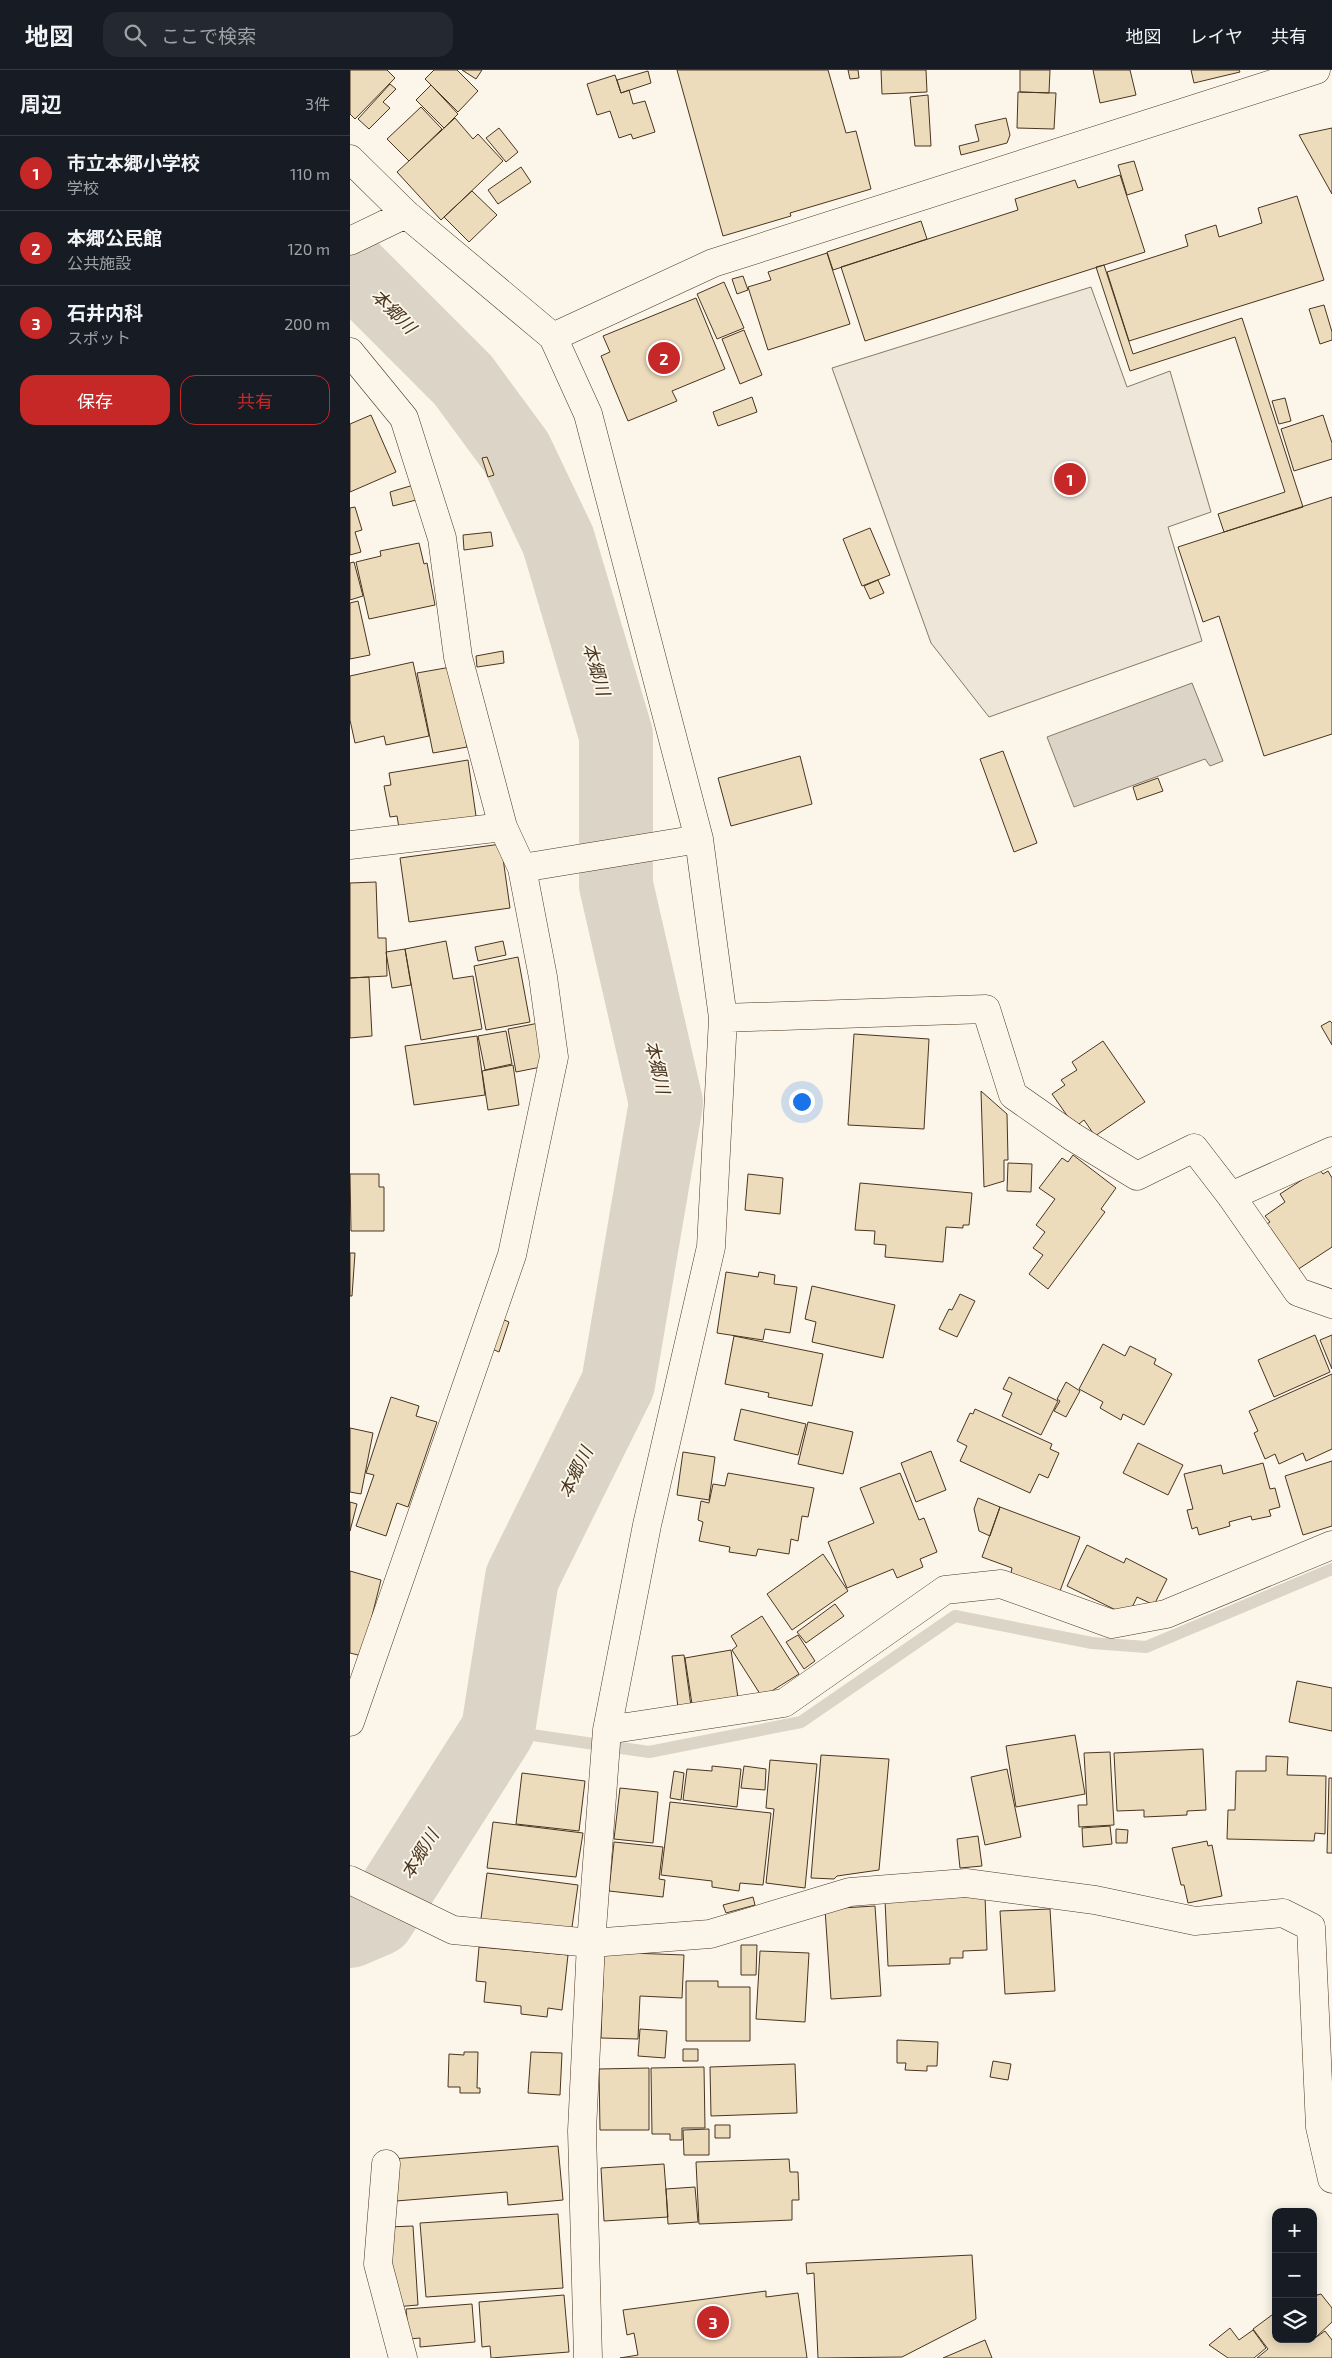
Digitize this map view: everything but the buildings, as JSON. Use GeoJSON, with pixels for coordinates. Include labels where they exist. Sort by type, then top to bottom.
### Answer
{"type":"FeatureCollection","features":[{"type":"Feature","properties":{"kind":"street"},"geometry":{"type":"LineString","coordinates":[[553,337],[713,263],[1316,70]]}},
{"type":"Feature","properties":{"kind":"street"},"geometry":{"type":"LineString","coordinates":[[350,159],[406,214],[553,337],[588,414],[699,839],[723,1018],[711,1247],[647,1525],[607,1730],[590,1943],[582,2131],[588,2358]]}},
{"type":"Feature","properties":{"kind":"street"},"geometry":{"type":"LineString","coordinates":[[350,241],[406,214]]}},
{"type":"Feature","properties":{"kind":"street"},"geometry":{"type":"LineString","coordinates":[[350,352],[404,418],[442,538],[458,657],[503,827],[532,866],[543,977],[554,1057],[512,1255],[350,1722]]}},
{"type":"Feature","properties":{"kind":"street"},"geometry":{"type":"LineString","coordinates":[[352,840],[503,827]]}},
{"type":"Feature","properties":{"kind":"street"},"geometry":{"type":"LineString","coordinates":[[532,866],[699,839]]}},
{"type":"Feature","properties":{"kind":"street"},"geometry":{"type":"LineString","coordinates":[[723,1018],[986,1009],[1013,1096],[1072,1137],[1137,1176],[1194,1148],[1231,1196],[1298,1292],[1332,1304]]}},
{"type":"Feature","properties":{"kind":"street"},"geometry":{"type":"LineString","coordinates":[[1231,1196],[1332,1151]]}},
{"type":"Feature","properties":{"kind":"street"},"geometry":{"type":"LineString","coordinates":[[607,1730],[784,1703],[945,1590],[1001,1584],[1112,1624],[1166,1614],[1332,1545]]}},
{"type":"Feature","properties":{"kind":"street"},"geometry":{"type":"LineString","coordinates":[[350,1880],[453,1930],[590,1943],[710,1934],[850,1892],[966,1883],[1095,1900],[1195,1922],[1282,1913],[1311,1927],[1326,2126],[1332,2179]]}},
{"type":"Feature","properties":{"kind":"street"},"geometry":{"type":"LineString","coordinates":[[386,2164],[378,2264],[403,2358]]}},
{"type":"Feature","properties":{"kind":"shaded area"},"geometry":{"type":"Polygon","coordinates":[[[1091,287],[1127,387],[1170,371],[1211,512],[1168,527],[1202,641],[989,717],[931,643],[832,368],[1091,287]]]}},
{"type":"Feature","properties":{"kind":"shaded area"},"geometry":{"type":"Polygon","coordinates":[[[1192,683],[1223,761],[1210,766],[1205,759],[1074,807],[1047,737],[1192,683]]]}},
{"type":"Feature","properties":{"kind":"waterway","name":"本郷川"},"geometry":{"type":"LineString","coordinates":[[350,267],[463,380],[516,452],[558,540],[616,735],[616,885],[666,1103],[618,1384],[522,1578],[498,1730],[378,1919],[350,1931]]}},
{"type":"Feature","properties":{"kind":"waterway"},"geometry":{"type":"LineString","coordinates":[[498,1730],[649,1752],[801,1722],[955,1616],[1092,1643],[1146,1647],[1332,1569]]}},
{"type":"Feature","properties":{"kind":"place","name":"本郷公民館"},"geometry":{"type":"Point","coordinates":[664,358]}},
{"type":"Feature","properties":{"kind":"place","name":"市立本郷小学校"},"geometry":{"type":"Point","coordinates":[1070,479]}},
{"type":"Feature","properties":{"kind":"place","name":"石井内科"},"geometry":{"type":"Point","coordinates":[713,2322]}}]}
